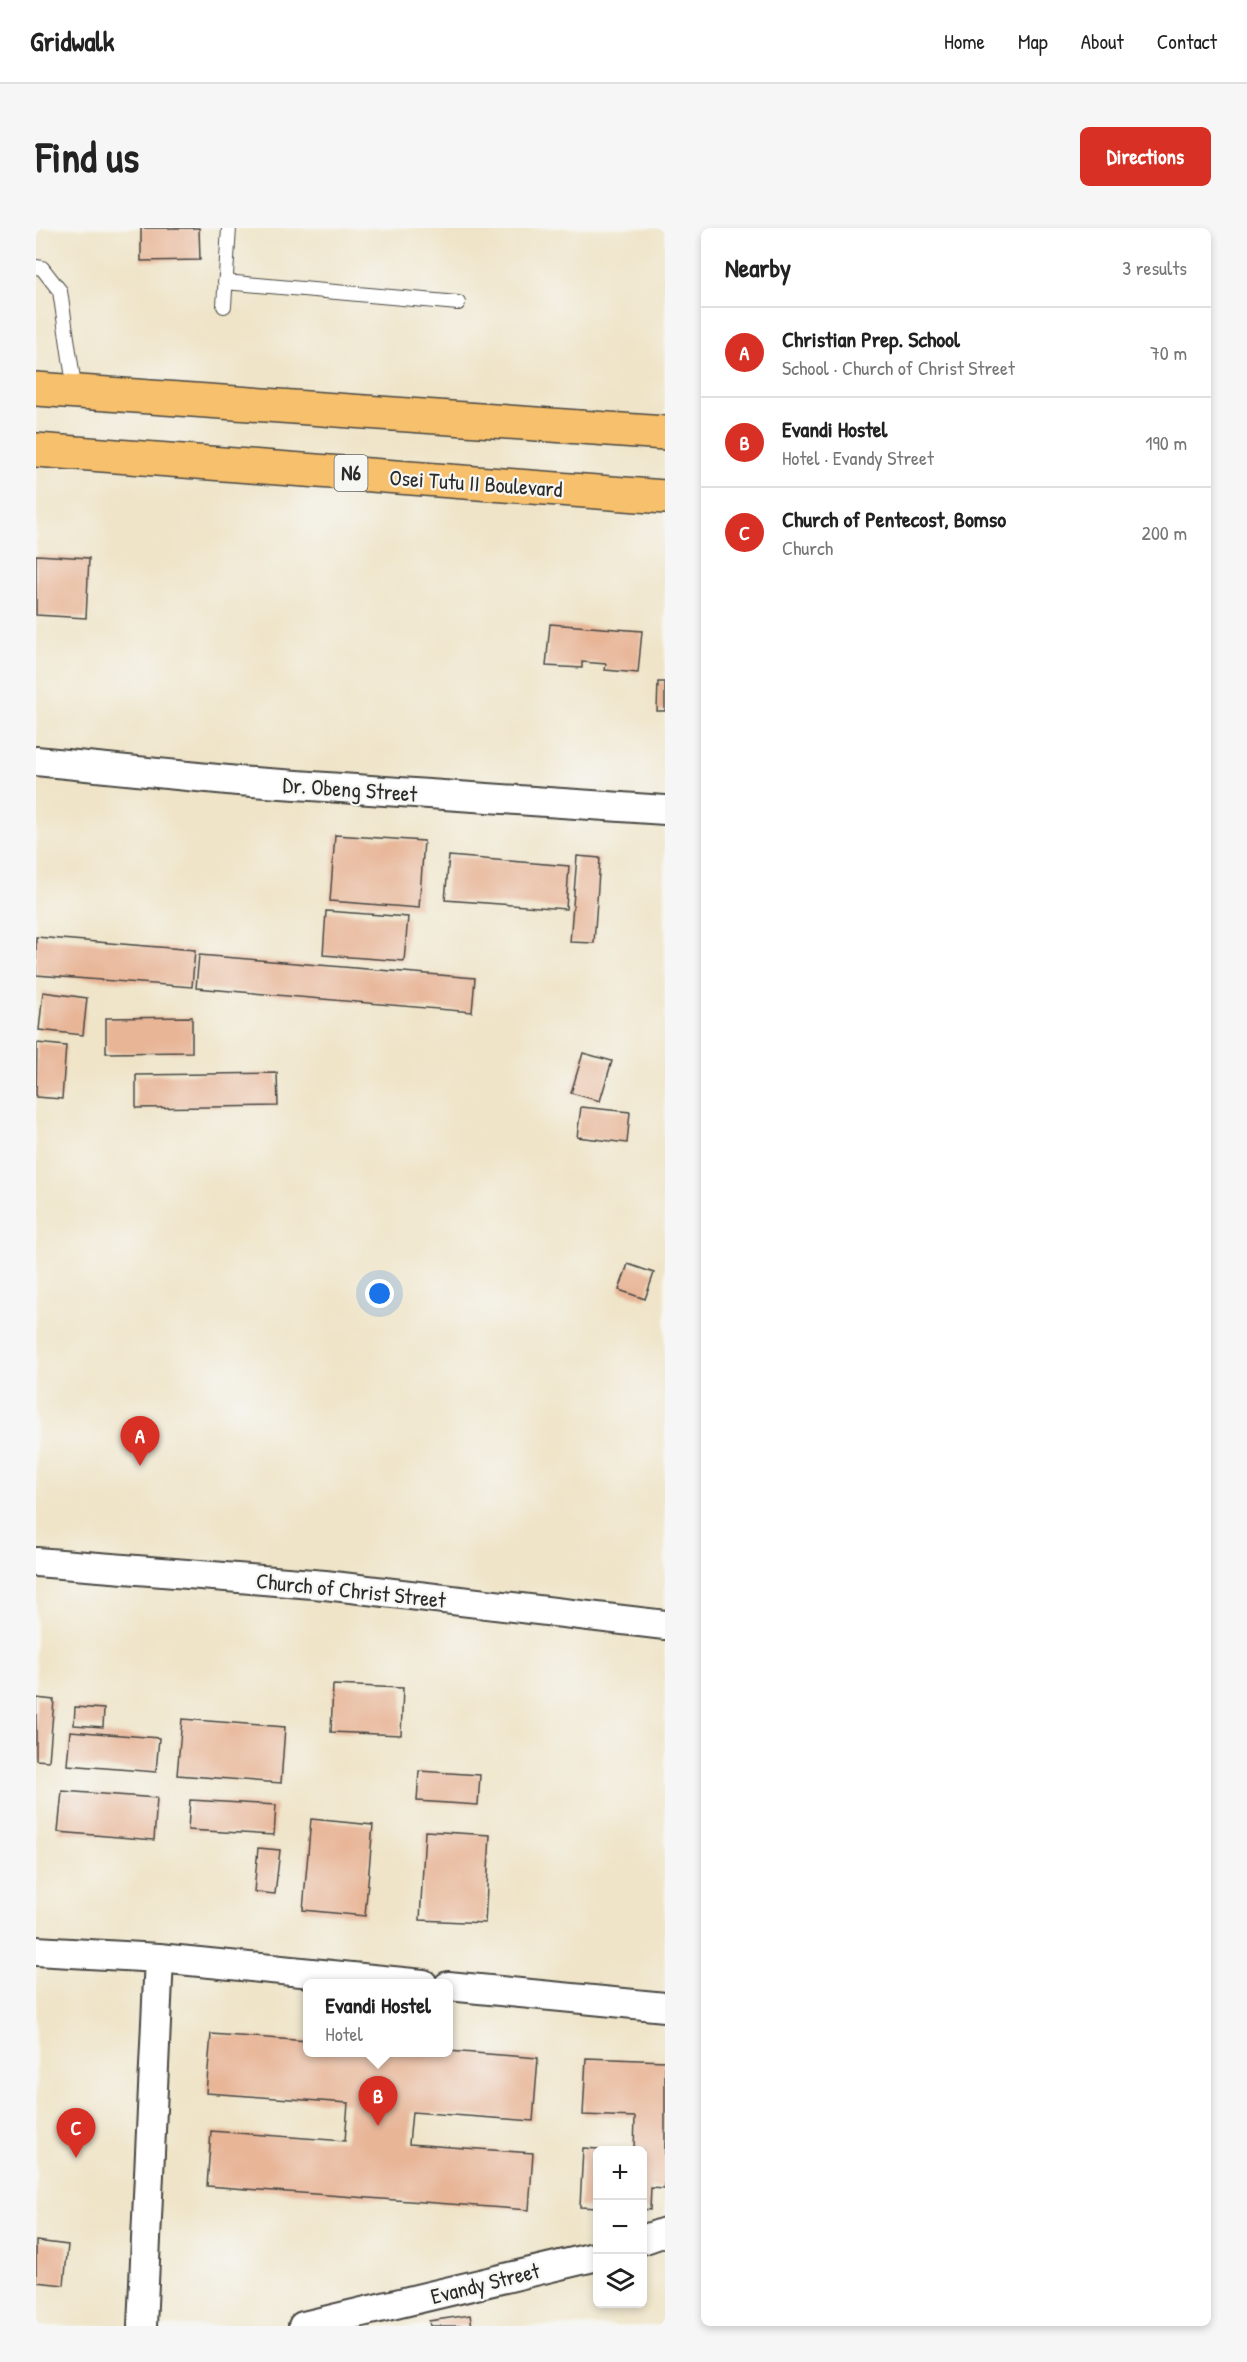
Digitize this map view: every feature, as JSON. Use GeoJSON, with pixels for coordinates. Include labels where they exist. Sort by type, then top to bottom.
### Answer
{"type":"FeatureCollection","features":[{"type":"Feature","properties":{"kind":"highway"},"geometry":{"type":"LineString","coordinates":[[36,389],[665,434]]}},
{"type":"Feature","properties":{"kind":"highway","name":"Osei Tutu II Boulevard"},"geometry":{"type":"LineString","coordinates":[[36,450],[665,497]]}},
{"type":"Feature","properties":{"kind":"street","name":"Dr. Obeng Street"},"geometry":{"type":"LineString","coordinates":[[36,761],[238,781],[665,810]]}},
{"type":"Feature","properties":{"kind":"street","name":"Church of Christ Street"},"geometry":{"type":"LineString","coordinates":[[36,1562],[325,1585],[665,1625]]}},
{"type":"Feature","properties":{"kind":"street"},"geometry":{"type":"LineString","coordinates":[[36,1951],[159,1958],[381,1979]]}},
{"type":"Feature","properties":{"kind":"street"},"geometry":{"type":"LineString","coordinates":[[142,2326],[159,1958]]}},
{"type":"Feature","properties":{"kind":"street"},"geometry":{"type":"LineString","coordinates":[[453,1986],[665,2007]]}},
{"type":"Feature","properties":{"kind":"street"},"geometry":{"type":"LineString","coordinates":[[647,2238],[665,2232]]}},
{"type":"Feature","properties":{"kind":"street","name":"Evandy Street"},"geometry":{"type":"LineString","coordinates":[[303,2326],[593,2257]]}},
{"type":"Feature","properties":{"kind":"lane"},"geometry":{"type":"LineString","coordinates":[[224,306],[229,228]]}},
{"type":"Feature","properties":{"kind":"lane"},"geometry":{"type":"LineString","coordinates":[[36,267],[42,268],[60,291],[75,392]]}},
{"type":"Feature","properties":{"kind":"lane"},"geometry":{"type":"LineString","coordinates":[[225,282],[458,303]]}},
{"type":"Feature","properties":{"kind":"building"},"geometry":{"type":"Polygon","coordinates":[[[141,228],[199,228],[200,260],[141,261],[141,228]]]}},
{"type":"Feature","properties":{"kind":"building"},"geometry":{"type":"Polygon","coordinates":[[[36,555],[89,558],[86,618],[36,615],[36,555]]]}},
{"type":"Feature","properties":{"kind":"building"},"geometry":{"type":"Polygon","coordinates":[[[550,624],[642,631],[638,673],[605,670],[606,664],[582,662],[582,668],[546,666],[550,624]]]}},
{"type":"Feature","properties":{"kind":"building"},"geometry":{"type":"Polygon","coordinates":[[[658,682],[665,682],[665,711],[657,711],[658,682]]]}},
{"type":"Feature","properties":{"kind":"building"},"geometry":{"type":"Polygon","coordinates":[[[335,835],[424,841],[419,908],[330,901],[335,835]]]}},
{"type":"Feature","properties":{"kind":"building"},"geometry":{"type":"Polygon","coordinates":[[[449,856],[569,866],[566,909],[445,900],[449,856]]]}},
{"type":"Feature","properties":{"kind":"building"},"geometry":{"type":"Polygon","coordinates":[[[577,856],[600,858],[594,943],[570,942],[577,856]]]}},
{"type":"Feature","properties":{"kind":"building"},"geometry":{"type":"Polygon","coordinates":[[[326,911],[408,917],[404,961],[323,955],[326,911]]]}},
{"type":"Feature","properties":{"kind":"building"},"geometry":{"type":"Polygon","coordinates":[[[36,937],[195,950],[192,987],[36,975],[36,937]]]}},
{"type":"Feature","properties":{"kind":"building"},"geometry":{"type":"Polygon","coordinates":[[[199,955],[475,978],[472,1012],[196,988],[199,955]]]}},
{"type":"Feature","properties":{"kind":"building"},"geometry":{"type":"Polygon","coordinates":[[[43,992],[87,998],[83,1035],[39,1030],[43,992]]]}},
{"type":"Feature","properties":{"kind":"building"},"geometry":{"type":"Polygon","coordinates":[[[192,1017],[192,1052],[106,1053],[106,1018],[192,1017]]]}},
{"type":"Feature","properties":{"kind":"building"},"geometry":{"type":"Polygon","coordinates":[[[37,1043],[66,1046],[62,1099],[36,1097],[37,1043]]]}},
{"type":"Feature","properties":{"kind":"building"},"geometry":{"type":"Polygon","coordinates":[[[583,1053],[612,1061],[600,1101],[571,1093],[583,1053]]]}},
{"type":"Feature","properties":{"kind":"building"},"geometry":{"type":"Polygon","coordinates":[[[277,1073],[278,1106],[136,1108],[136,1075],[277,1073]]]}},
{"type":"Feature","properties":{"kind":"building"},"geometry":{"type":"Polygon","coordinates":[[[581,1107],[630,1112],[627,1143],[577,1137],[581,1107]]]}},
{"type":"Feature","properties":{"kind":"building"},"geometry":{"type":"Polygon","coordinates":[[[628,1264],[654,1273],[645,1299],[619,1290],[628,1264]]]}},
{"type":"Feature","properties":{"kind":"building"},"geometry":{"type":"Polygon","coordinates":[[[333,1685],[403,1688],[401,1735],[331,1732],[333,1685]]]}},
{"type":"Feature","properties":{"kind":"building"},"geometry":{"type":"Polygon","coordinates":[[[36,1698],[54,1700],[49,1761],[36,1760],[36,1698]]]}},
{"type":"Feature","properties":{"kind":"building"},"geometry":{"type":"Polygon","coordinates":[[[75,1707],[104,1709],[103,1727],[74,1725],[75,1707]]]}},
{"type":"Feature","properties":{"kind":"building"},"geometry":{"type":"Polygon","coordinates":[[[182,1719],[285,1727],[281,1783],[177,1775],[182,1719]]]}},
{"type":"Feature","properties":{"kind":"building"},"geometry":{"type":"Polygon","coordinates":[[[70,1731],[159,1738],[156,1772],[67,1765],[70,1731]]]}},
{"type":"Feature","properties":{"kind":"building"},"geometry":{"type":"Polygon","coordinates":[[[419,1771],[480,1775],[478,1805],[417,1801],[419,1771]]]}},
{"type":"Feature","properties":{"kind":"building"},"geometry":{"type":"Polygon","coordinates":[[[62,1791],[157,1798],[154,1840],[58,1832],[62,1791]]]}},
{"type":"Feature","properties":{"kind":"building"},"geometry":{"type":"Polygon","coordinates":[[[190,1800],[276,1805],[274,1835],[188,1830],[190,1800]]]}},
{"type":"Feature","properties":{"kind":"building"},"geometry":{"type":"Polygon","coordinates":[[[311,1819],[373,1825],[365,1916],[303,1910],[311,1819]]]}},
{"type":"Feature","properties":{"kind":"building"},"geometry":{"type":"Polygon","coordinates":[[[425,1831],[490,1835],[485,1923],[420,1920],[425,1831]]]}},
{"type":"Feature","properties":{"kind":"building"},"geometry":{"type":"Polygon","coordinates":[[[258,1848],[280,1850],[275,1894],[254,1892],[258,1848]]]}},
{"type":"Feature","properties":{"kind":"building"},"geometry":{"type":"Polygon","coordinates":[[[211,2034],[303,2041],[303,2057],[453,2057],[453,2051],[538,2058],[533,2121],[412,2112],[409,2144],[533,2153],[529,2210],[207,2186],[211,2131],[345,2141],[348,2103],[206,2093],[211,2034]]]}},
{"type":"Feature","properties":{"kind":"building"},"geometry":{"type":"Polygon","coordinates":[[[586,2058],[665,2061],[665,2189],[651,2188],[650,2210],[647,2210],[647,2146],[634,2146],[635,2117],[583,2115],[586,2058]]]}},
{"type":"Feature","properties":{"kind":"building"},"geometry":{"type":"Polygon","coordinates":[[[583,2148],[593,2149],[593,2208],[580,2207],[583,2148]]]}},
{"type":"Feature","properties":{"kind":"building"},"geometry":{"type":"Polygon","coordinates":[[[36,2241],[68,2245],[64,2285],[36,2282],[36,2241]]]}},
{"type":"Feature","properties":{"kind":"building"},"geometry":{"type":"Polygon","coordinates":[[[470,2315],[472,2326],[430,2326],[429,2321],[470,2315]]]}},
{"type":"Feature","properties":{"kind":"place","name":"Christian Prep. School"},"geometry":{"type":"Point","coordinates":[140,1466]}},
{"type":"Feature","properties":{"kind":"place","name":"Evandi Hostel"},"geometry":{"type":"Point","coordinates":[378,2126]}},
{"type":"Feature","properties":{"kind":"place","name":"Church of Pentecost, Bomso"},"geometry":{"type":"Point","coordinates":[76,2158]}}]}
